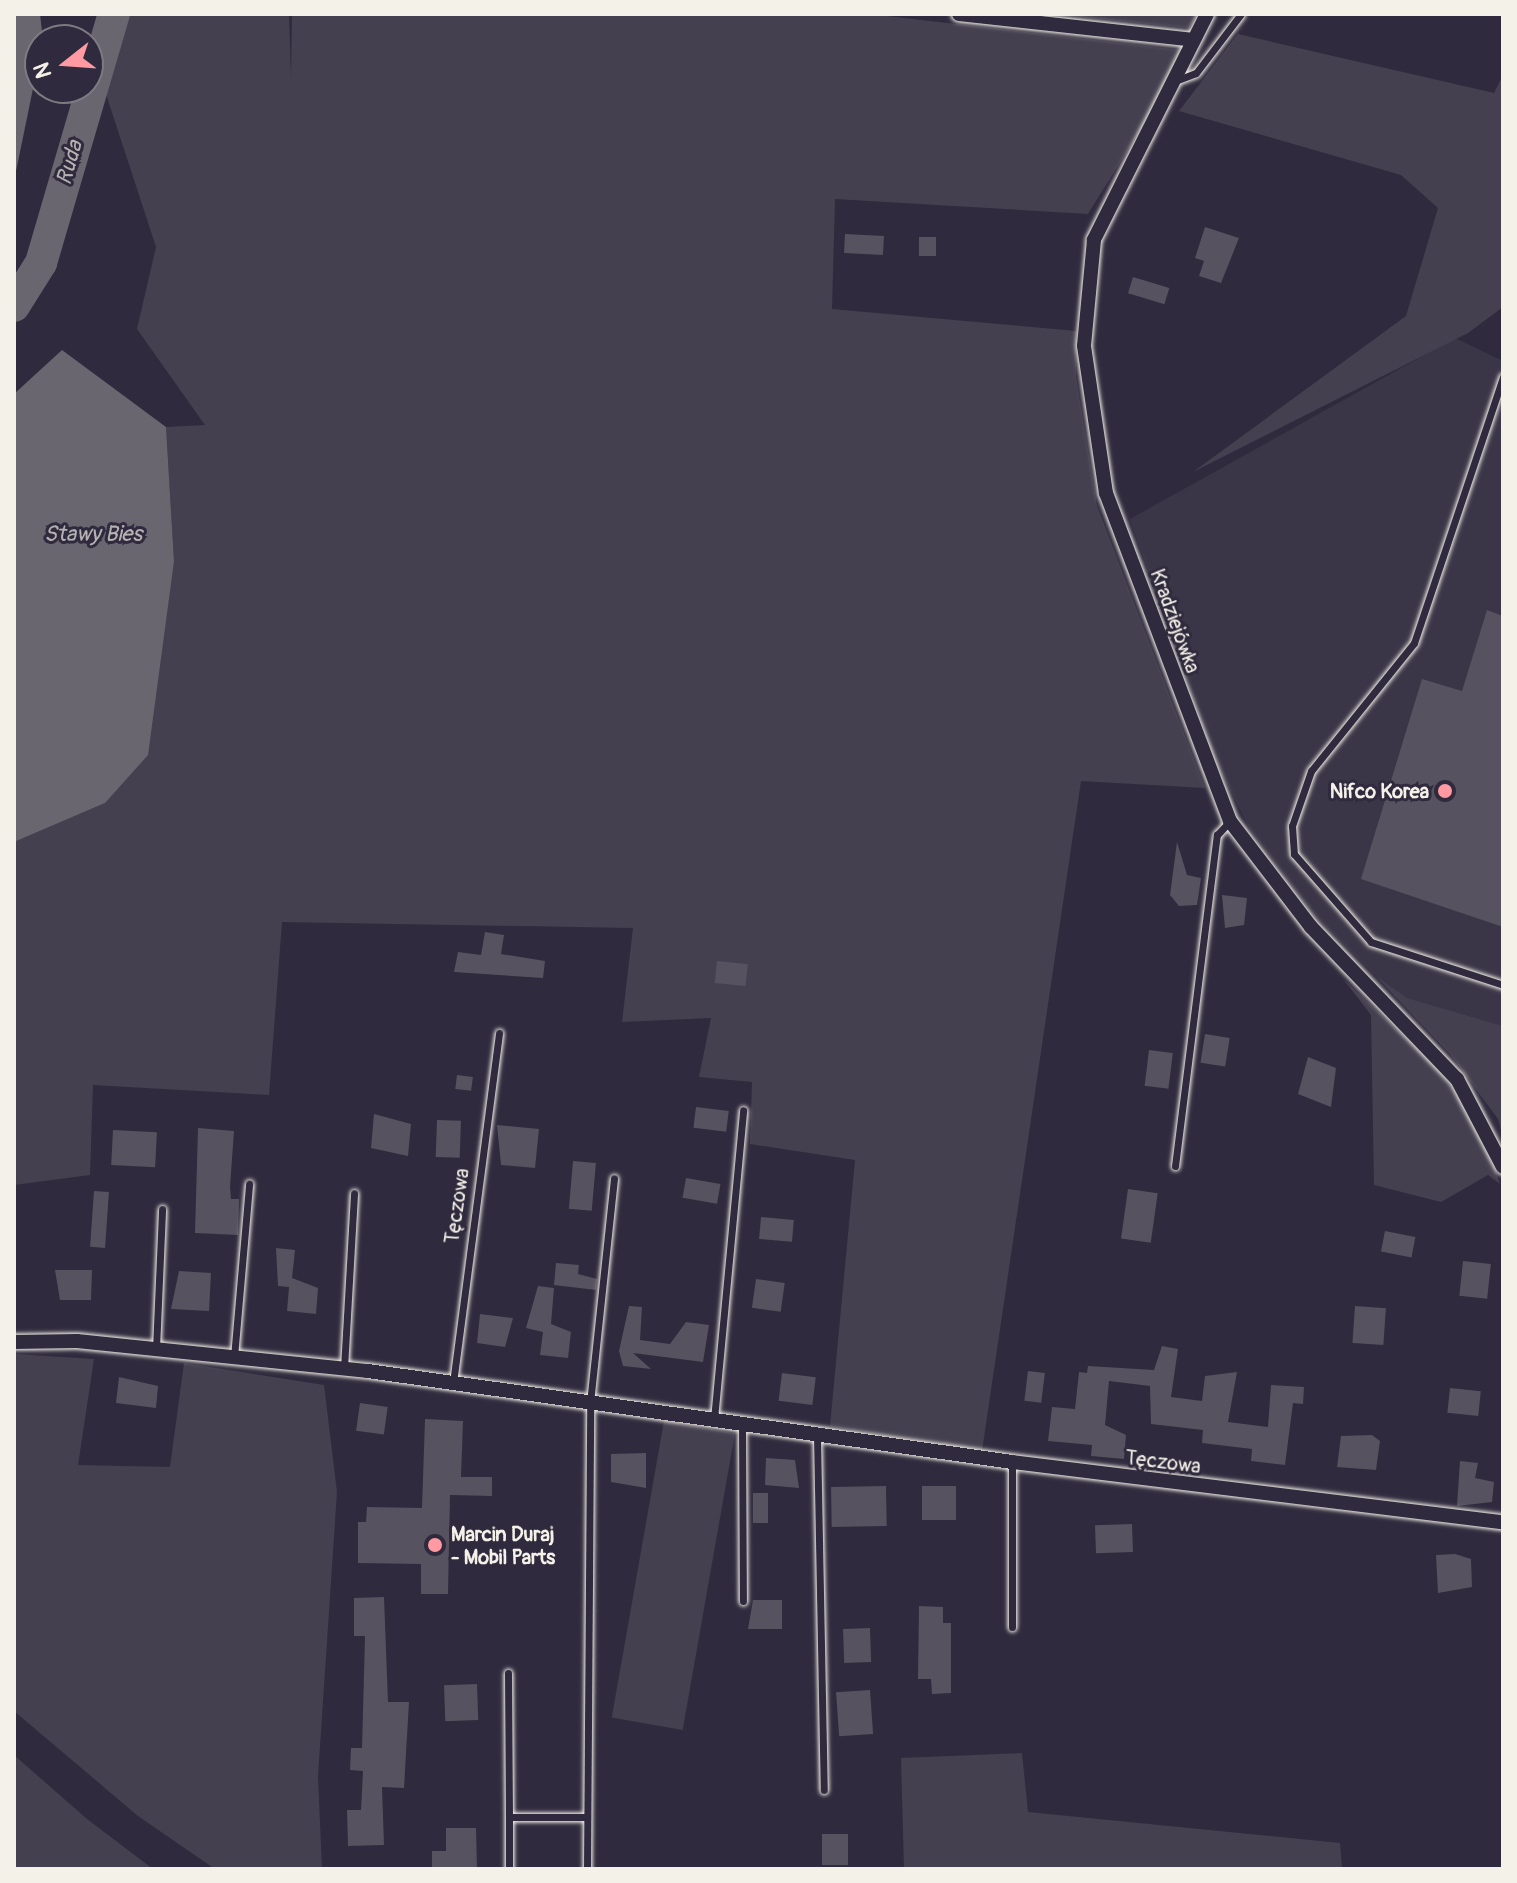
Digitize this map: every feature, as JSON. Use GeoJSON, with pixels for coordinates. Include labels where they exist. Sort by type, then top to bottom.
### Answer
{"type":"FeatureCollection","features":[{"type":"Feature","properties":{"kind":"street"},"geometry":{"type":"LineString","coordinates":[[961,14],[1194,40]]}},
{"type":"Feature","properties":{"kind":"street","name":"Kradziejówka"},"geometry":{"type":"LineString","coordinates":[[1207,14],[1094,240],[1084,346],[1106,493],[1230,821],[1311,927],[1457,1079],[1503,1167]]}},
{"type":"Feature","properties":{"kind":"street","name":"Tęczowa"},"geometry":{"type":"LineString","coordinates":[[14,1342],[156,1349],[344,1368],[1012,1462],[1503,1522]]}},
{"type":"Feature","properties":{"kind":"lane"},"geometry":{"type":"LineString","coordinates":[[1173,82],[1196,73],[1241,14]]}},
{"type":"Feature","properties":{"kind":"lane"},"geometry":{"type":"LineString","coordinates":[[1503,377],[1414,643],[1311,771],[1292,826],[1294,854],[1371,942],[1503,985]]}},
{"type":"Feature","properties":{"kind":"lane"},"geometry":{"type":"LineString","coordinates":[[1175,1166],[1217,835],[1230,821]]}},
{"type":"Feature","properties":{"kind":"lane","name":"Tęczowa"},"geometry":{"type":"LineString","coordinates":[[453,1383],[499,1033]]}},
{"type":"Feature","properties":{"kind":"lane"},"geometry":{"type":"LineString","coordinates":[[714,1421],[743,1110]]}},
{"type":"Feature","properties":{"kind":"lane"},"geometry":{"type":"LineString","coordinates":[[587,1869],[590,1403],[614,1178]]}},
{"type":"Feature","properties":{"kind":"lane"},"geometry":{"type":"LineString","coordinates":[[234,1357],[249,1184]]}},
{"type":"Feature","properties":{"kind":"lane"},"geometry":{"type":"LineString","coordinates":[[344,1368],[354,1193]]}},
{"type":"Feature","properties":{"kind":"lane"},"geometry":{"type":"LineString","coordinates":[[156,1349],[162,1209]]}},
{"type":"Feature","properties":{"kind":"lane"},"geometry":{"type":"LineString","coordinates":[[742,1425],[743,1601]]}},
{"type":"Feature","properties":{"kind":"lane"},"geometry":{"type":"LineString","coordinates":[[817,1436],[824,1790]]}},
{"type":"Feature","properties":{"kind":"lane"},"geometry":{"type":"LineString","coordinates":[[1012,1462],[1012,1627]]}},
{"type":"Feature","properties":{"kind":"lane"},"geometry":{"type":"LineString","coordinates":[[508,1673],[509,1869]]}},
{"type":"Feature","properties":{"kind":"lane"},"geometry":{"type":"LineString","coordinates":[[509,1817],[587,1817]]}},
{"type":"Feature","properties":{"kind":"shaded area"},"geometry":{"type":"Polygon","coordinates":[[[126,14],[289,14],[291,78],[292,14],[870,14],[1189,51],[1088,214],[835,199],[832,309],[1076,331],[1076,377],[1097,506],[1205,788],[1081,781],[982,1451],[830,1426],[855,1160],[750,1144],[752,1082],[699,1077],[711,1018],[622,1022],[633,928],[282,922],[269,1095],[93,1085],[90,1175],[14,1185],[14,842],[105,803],[174,561],[166,427],[205,425],[137,329],[156,247],[104,88],[126,14]]]}},
{"type":"Feature","properties":{"kind":"shaded area"},"geometry":{"type":"Polygon","coordinates":[[[1052,14],[1197,14],[1189,28],[1052,14]]]}},
{"type":"Feature","properties":{"kind":"shaded area"},"geometry":{"type":"Polygon","coordinates":[[[1238,34],[1494,93],[1503,75],[1503,307],[1468,333],[1193,472],[1406,316],[1438,208],[1401,175],[1179,111],[1238,34]]]}},
{"type":"Feature","properties":{"kind":"shaded area"},"geometry":{"type":"Polygon","coordinates":[[[1455,338],[1503,361],[1503,1026],[1406,998],[1376,976],[1315,916],[1250,829],[1216,762],[1130,519],[1455,338]]]}},
{"type":"Feature","properties":{"kind":"shaded area"},"geometry":{"type":"Polygon","coordinates":[[[1376,976],[1407,998],[1503,1026],[1503,1138],[1498,1119],[1450,1054],[1376,976]]]}},
{"type":"Feature","properties":{"kind":"shaded area"},"geometry":{"type":"Polygon","coordinates":[[[1344,980],[1435,1065],[1480,1125],[1500,1184],[1488,1175],[1441,1202],[1374,1185],[1371,1015],[1344,980]]]}},
{"type":"Feature","properties":{"kind":"shaded area"},"geometry":{"type":"Polygon","coordinates":[[[14,1354],[94,1359],[78,1465],[170,1467],[184,1363],[324,1385],[337,1492],[318,1776],[322,1869],[215,1869],[138,1816],[14,1711],[14,1354]]]}},
{"type":"Feature","properties":{"kind":"shaded area"},"geometry":{"type":"Polygon","coordinates":[[[664,1421],[735,1434],[683,1730],[612,1717],[664,1421]]]}},
{"type":"Feature","properties":{"kind":"shaded area"},"geometry":{"type":"Polygon","coordinates":[[[1022,1753],[1028,1812],[1340,1843],[1342,1869],[904,1869],[901,1758],[1022,1753]]]}},
{"type":"Feature","properties":{"kind":"shaded area"},"geometry":{"type":"Polygon","coordinates":[[[14,1755],[87,1819],[153,1869],[14,1869],[14,1755]]]}},
{"type":"Feature","properties":{"kind":"water"},"geometry":{"type":"Polygon","coordinates":[[[14,14],[40,14],[41,24],[24,24],[24,104],[30,104],[14,181],[14,14]]]}},
{"type":"Feature","properties":{"kind":"water","name":"Stawy Bies"},"geometry":{"type":"Polygon","coordinates":[[[62,350],[166,427],[174,561],[148,755],[105,803],[14,842],[14,394],[62,350]]]}},
{"type":"Feature","properties":{"kind":"building"},"geometry":{"type":"Polygon","coordinates":[[[1205,227],[1239,238],[1221,283],[1199,276],[1204,261],[1195,258],[1205,227]]]}},
{"type":"Feature","properties":{"kind":"building"},"geometry":{"type":"Polygon","coordinates":[[[845,234],[884,236],[883,255],[844,253],[845,234]]]}},
{"type":"Feature","properties":{"kind":"building"},"geometry":{"type":"Polygon","coordinates":[[[919,237],[936,237],[936,256],[919,256],[919,237]]]}},
{"type":"Feature","properties":{"kind":"building"},"geometry":{"type":"Polygon","coordinates":[[[1133,277],[1169,288],[1164,304],[1128,293],[1133,277]]]}},
{"type":"Feature","properties":{"kind":"building","name":"Nifco Korea"},"geometry":{"type":"Polygon","coordinates":[[[1487,610],[1503,616],[1503,927],[1361,879],[1422,679],[1462,691],[1487,610]]]}},
{"type":"Feature","properties":{"kind":"building"},"geometry":{"type":"Polygon","coordinates":[[[1177,842],[1187,875],[1201,878],[1197,905],[1179,906],[1170,895],[1177,842]]]}},
{"type":"Feature","properties":{"kind":"building"},"geometry":{"type":"Polygon","coordinates":[[[1222,895],[1247,898],[1244,925],[1225,928],[1222,895]]]}},
{"type":"Feature","properties":{"kind":"building"},"geometry":{"type":"Polygon","coordinates":[[[485,932],[504,935],[501,954],[545,961],[543,978],[454,972],[458,952],[481,955],[485,932]]]}},
{"type":"Feature","properties":{"kind":"building"},"geometry":{"type":"Polygon","coordinates":[[[717,961],[748,964],[746,986],[715,983],[717,961]]]}},
{"type":"Feature","properties":{"kind":"building"},"geometry":{"type":"Polygon","coordinates":[[[1205,1034],[1230,1038],[1225,1067],[1200,1063],[1205,1034]]]}},
{"type":"Feature","properties":{"kind":"building"},"geometry":{"type":"Polygon","coordinates":[[[1149,1050],[1173,1053],[1168,1089],[1145,1086],[1149,1050]]]}},
{"type":"Feature","properties":{"kind":"building"},"geometry":{"type":"Polygon","coordinates":[[[1308,1057],[1336,1068],[1331,1107],[1298,1094],[1308,1057]]]}},
{"type":"Feature","properties":{"kind":"building"},"geometry":{"type":"Polygon","coordinates":[[[457,1075],[473,1077],[471,1091],[455,1089],[457,1075]]]}},
{"type":"Feature","properties":{"kind":"building"},"geometry":{"type":"Polygon","coordinates":[[[696,1107],[729,1111],[726,1132],[693,1128],[696,1107]]]}},
{"type":"Feature","properties":{"kind":"building"},"geometry":{"type":"Polygon","coordinates":[[[374,1114],[411,1124],[408,1156],[371,1148],[374,1114]]]}},
{"type":"Feature","properties":{"kind":"building"},"geometry":{"type":"Polygon","coordinates":[[[437,1120],[461,1121],[460,1158],[436,1157],[437,1120]]]}},
{"type":"Feature","properties":{"kind":"building"},"geometry":{"type":"Polygon","coordinates":[[[497,1125],[539,1129],[535,1168],[501,1165],[497,1125]]]}},
{"type":"Feature","properties":{"kind":"building"},"geometry":{"type":"Polygon","coordinates":[[[198,1128],[234,1131],[230,1187],[231,1199],[239,1199],[238,1235],[195,1233],[198,1128]]]}},
{"type":"Feature","properties":{"kind":"building"},"geometry":{"type":"Polygon","coordinates":[[[113,1130],[157,1132],[155,1167],[111,1165],[113,1130]]]}},
{"type":"Feature","properties":{"kind":"building"},"geometry":{"type":"Polygon","coordinates":[[[573,1161],[596,1163],[592,1211],[569,1209],[573,1161]]]}},
{"type":"Feature","properties":{"kind":"building"},"geometry":{"type":"Polygon","coordinates":[[[686,1178],[720,1184],[717,1204],[683,1198],[686,1178]]]}},
{"type":"Feature","properties":{"kind":"building"},"geometry":{"type":"Polygon","coordinates":[[[1128,1189],[1158,1193],[1151,1243],[1121,1239],[1128,1189]]]}},
{"type":"Feature","properties":{"kind":"building"},"geometry":{"type":"Polygon","coordinates":[[[94,1191],[109,1192],[105,1248],[90,1247],[94,1191]]]}},
{"type":"Feature","properties":{"kind":"building"},"geometry":{"type":"Polygon","coordinates":[[[761,1217],[794,1220],[792,1242],[759,1239],[761,1217]]]}},
{"type":"Feature","properties":{"kind":"building"},"geometry":{"type":"Polygon","coordinates":[[[1385,1231],[1415,1237],[1411,1258],[1381,1252],[1385,1231]]]}},
{"type":"Feature","properties":{"kind":"building"},"geometry":{"type":"Polygon","coordinates":[[[276,1248],[295,1250],[292,1278],[318,1288],[316,1314],[287,1311],[289,1287],[278,1286],[276,1248]]]}},
{"type":"Feature","properties":{"kind":"building"},"geometry":{"type":"Polygon","coordinates":[[[1463,1261],[1491,1264],[1487,1299],[1459,1296],[1463,1261]]]}},
{"type":"Feature","properties":{"kind":"building"},"geometry":{"type":"Polygon","coordinates":[[[556,1263],[579,1265],[578,1274],[597,1279],[596,1290],[554,1285],[556,1263]]]}},
{"type":"Feature","properties":{"kind":"building"},"geometry":{"type":"Polygon","coordinates":[[[55,1270],[92,1270],[91,1300],[60,1300],[55,1270]]]}},
{"type":"Feature","properties":{"kind":"building"},"geometry":{"type":"Polygon","coordinates":[[[179,1271],[211,1273],[209,1311],[171,1309],[179,1271]]]}},
{"type":"Feature","properties":{"kind":"building"},"geometry":{"type":"Polygon","coordinates":[[[756,1279],[785,1283],[781,1312],[752,1308],[756,1279]]]}},
{"type":"Feature","properties":{"kind":"building"},"geometry":{"type":"Polygon","coordinates":[[[538,1286],[554,1288],[551,1324],[571,1332],[568,1358],[540,1355],[543,1332],[526,1328],[538,1286]]]}},
{"type":"Feature","properties":{"kind":"building"},"geometry":{"type":"Polygon","coordinates":[[[629,1306],[642,1307],[640,1340],[670,1344],[686,1322],[709,1325],[703,1362],[633,1353],[651,1369],[623,1366],[619,1351],[629,1306]]]}},
{"type":"Feature","properties":{"kind":"building"},"geometry":{"type":"Polygon","coordinates":[[[1355,1306],[1386,1308],[1383,1345],[1352,1343],[1355,1306]]]}},
{"type":"Feature","properties":{"kind":"building"},"geometry":{"type":"Polygon","coordinates":[[[480,1314],[513,1318],[505,1347],[477,1343],[480,1314]]]}},
{"type":"Feature","properties":{"kind":"building"},"geometry":{"type":"Polygon","coordinates":[[[1162,1346],[1178,1349],[1171,1397],[1202,1401],[1205,1376],[1237,1372],[1228,1422],[1268,1427],[1271,1385],[1304,1387],[1303,1404],[1293,1403],[1285,1465],[1251,1461],[1252,1449],[1202,1443],[1203,1430],[1151,1424],[1150,1386],[1109,1381],[1105,1425],[1126,1435],[1124,1459],[1091,1456],[1092,1445],[1048,1441],[1052,1407],[1075,1409],[1079,1372],[1087,1373],[1088,1366],[1154,1370],[1162,1346]]]}},
{"type":"Feature","properties":{"kind":"building"},"geometry":{"type":"Polygon","coordinates":[[[1028,1371],[1045,1373],[1041,1403],[1024,1401],[1028,1371]]]}},
{"type":"Feature","properties":{"kind":"building"},"geometry":{"type":"Polygon","coordinates":[[[782,1373],[816,1377],[812,1405],[779,1401],[782,1373]]]}},
{"type":"Feature","properties":{"kind":"building"},"geometry":{"type":"Polygon","coordinates":[[[119,1377],[158,1386],[156,1408],[116,1403],[119,1377]]]}},
{"type":"Feature","properties":{"kind":"building"},"geometry":{"type":"Polygon","coordinates":[[[1450,1388],[1481,1391],[1478,1416],[1447,1413],[1450,1388]]]}},
{"type":"Feature","properties":{"kind":"building"},"geometry":{"type":"Polygon","coordinates":[[[360,1403],[388,1407],[384,1435],[356,1431],[360,1403]]]}},
{"type":"Feature","properties":{"kind":"building"},"geometry":{"type":"Polygon","coordinates":[[[425,1419],[463,1421],[461,1477],[492,1477],[492,1496],[450,1495],[448,1594],[421,1594],[421,1564],[358,1563],[358,1522],[366,1522],[367,1507],[422,1508],[425,1419]]]}},
{"type":"Feature","properties":{"kind":"building"},"geometry":{"type":"Polygon","coordinates":[[[1372,1435],[1380,1441],[1376,1470],[1337,1467],[1341,1436],[1372,1435]]]}},
{"type":"Feature","properties":{"kind":"building"},"geometry":{"type":"Polygon","coordinates":[[[646,1453],[646,1488],[611,1482],[611,1454],[646,1453]]]}},
{"type":"Feature","properties":{"kind":"building"},"geometry":{"type":"Polygon","coordinates":[[[766,1458],[795,1460],[799,1488],[765,1485],[766,1458]]]}},
{"type":"Feature","properties":{"kind":"building"},"geometry":{"type":"Polygon","coordinates":[[[1460,1461],[1478,1463],[1475,1478],[1494,1482],[1492,1502],[1457,1506],[1460,1461]]]}},
{"type":"Feature","properties":{"kind":"building"},"geometry":{"type":"Polygon","coordinates":[[[886,1486],[887,1526],[832,1527],[831,1487],[886,1486]]]}},
{"type":"Feature","properties":{"kind":"building"},"geometry":{"type":"Polygon","coordinates":[[[922,1486],[956,1486],[956,1520],[922,1520],[922,1486]]]}},
{"type":"Feature","properties":{"kind":"building"},"geometry":{"type":"Polygon","coordinates":[[[753,1493],[768,1493],[768,1523],[753,1523],[753,1493]]]}},
{"type":"Feature","properties":{"kind":"building"},"geometry":{"type":"Polygon","coordinates":[[[1132,1524],[1133,1552],[1096,1553],[1095,1525],[1132,1524]]]}},
{"type":"Feature","properties":{"kind":"building"},"geometry":{"type":"Polygon","coordinates":[[[1455,1554],[1471,1559],[1472,1587],[1438,1593],[1436,1555],[1455,1554]]]}},
{"type":"Feature","properties":{"kind":"building"},"geometry":{"type":"Polygon","coordinates":[[[384,1597],[388,1702],[409,1702],[404,1788],[382,1787],[384,1845],[348,1846],[347,1810],[361,1810],[363,1771],[350,1770],[351,1748],[362,1748],[365,1636],[354,1636],[354,1598],[384,1597]]]}},
{"type":"Feature","properties":{"kind":"building"},"geometry":{"type":"Polygon","coordinates":[[[753,1600],[782,1600],[782,1629],[748,1629],[753,1600]]]}},
{"type":"Feature","properties":{"kind":"building"},"geometry":{"type":"Polygon","coordinates":[[[919,1606],[943,1607],[943,1623],[951,1623],[951,1693],[932,1694],[931,1679],[918,1679],[919,1606]]]}},
{"type":"Feature","properties":{"kind":"building"},"geometry":{"type":"Polygon","coordinates":[[[870,1628],[871,1662],[844,1663],[843,1629],[870,1628]]]}},
{"type":"Feature","properties":{"kind":"building"},"geometry":{"type":"Polygon","coordinates":[[[477,1684],[478,1720],[445,1721],[444,1685],[477,1684]]]}},
{"type":"Feature","properties":{"kind":"building"},"geometry":{"type":"Polygon","coordinates":[[[870,1690],[873,1734],[839,1736],[836,1692],[870,1690]]]}},
{"type":"Feature","properties":{"kind":"building"},"geometry":{"type":"Polygon","coordinates":[[[446,1828],[476,1828],[477,1869],[432,1869],[432,1851],[446,1851],[446,1828]]]}},
{"type":"Feature","properties":{"kind":"building"},"geometry":{"type":"Polygon","coordinates":[[[822,1834],[848,1834],[848,1865],[822,1865],[822,1834]]]}},
{"type":"Feature","properties":{"kind":"waterway","name":"Ruda"},"geometry":{"type":"LineString","coordinates":[[14,306],[41,263],[114,14]]}},
{"type":"Feature","properties":{"kind":"place","name":"Nifco Korea"},"geometry":{"type":"Point","coordinates":[1445,791]}},
{"type":"Feature","properties":{"kind":"place","name":"Marcin Duraj - Mobil Parts"},"geometry":{"type":"Point","coordinates":[435,1545]}}]}
